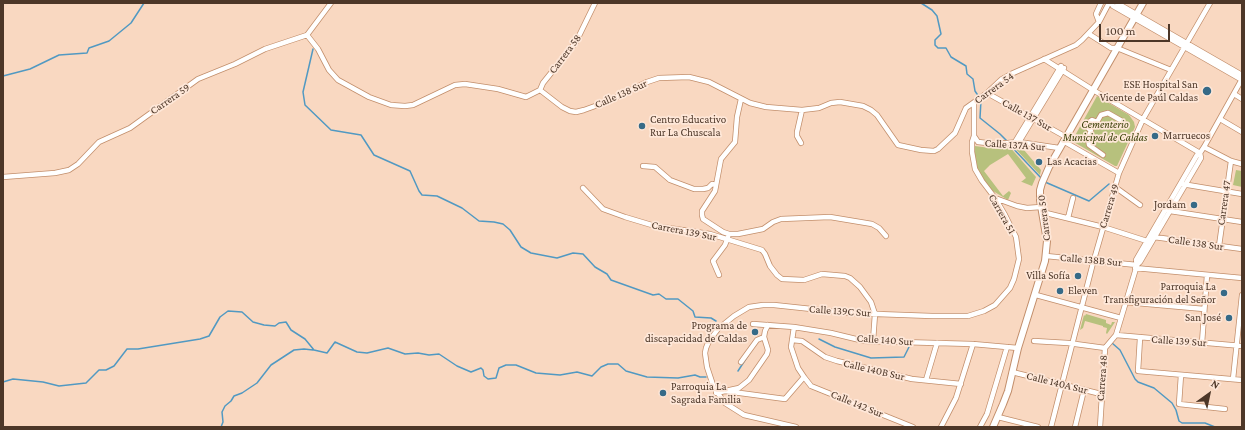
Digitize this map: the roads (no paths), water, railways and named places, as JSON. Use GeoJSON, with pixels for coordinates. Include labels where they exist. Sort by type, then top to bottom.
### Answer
{"type":"FeatureCollection","features":[{"type":"Feature","properties":{"kind":"main road","name":"Carrera 50"},"geometry":{"type":"LineString","coordinates":[[993,427],[1003,404],[1018,348],[1036,295],[1046,256],[1047,241],[1040,190],[1042,183],[1059,148],[1142,3]]}},
{"type":"Feature","properties":{"kind":"street"},"geometry":{"type":"LineString","coordinates":[[331,3],[307,34],[318,49],[329,70],[338,80],[369,97],[391,105],[405,106],[413,105],[455,85],[465,84],[498,89],[526,97],[540,90]]}},
{"type":"Feature","properties":{"kind":"street","name":"Carrera 58"},"geometry":{"type":"LineString","coordinates":[[540,90],[543,83],[576,42],[595,3]]}},
{"type":"Feature","properties":{"kind":"street"},"geometry":{"type":"LineString","coordinates":[[1099,22],[1096,14],[1101,3]]}},
{"type":"Feature","properties":{"kind":"street"},"geometry":{"type":"LineString","coordinates":[[1110,3],[1242,78]]}},
{"type":"Feature","properties":{"kind":"street","name":"Carrera 54"},"geometry":{"type":"LineString","coordinates":[[898,145],[928,152],[938,149],[955,133],[966,108],[985,95],[1002,79],[1076,45],[1089,34],[1099,22],[1110,3]]}},
{"type":"Feature","properties":{"kind":"street"},"geometry":{"type":"LineString","coordinates":[[1117,3],[1135,16]]}},
{"type":"Feature","properties":{"kind":"street","name":"Carrera 49"},"geometry":{"type":"LineString","coordinates":[[1051,427],[1093,260],[1119,173],[1143,119],[1210,3]]}},
{"type":"Feature","properties":{"kind":"street","name":"Carrera 59"},"geometry":{"type":"LineString","coordinates":[[3,177],[55,173],[69,170],[78,164],[99,142],[130,128],[198,79],[235,64],[265,49],[307,34]]}},
{"type":"Feature","properties":{"kind":"street"},"geometry":{"type":"LineString","coordinates":[[1089,34],[1111,48],[1117,48],[1172,70]]}},
{"type":"Feature","properties":{"kind":"street"},"geometry":{"type":"LineString","coordinates":[[1046,58],[1093,90],[1200,153]]}},
{"type":"Feature","properties":{"kind":"street"},"geometry":{"type":"LineString","coordinates":[[1013,143],[1032,117],[1062,69]]}},
{"type":"Feature","properties":{"kind":"street","name":"Calle 138 Sur"},"geometry":{"type":"LineString","coordinates":[[540,90],[562,107],[576,112],[609,101],[647,82],[659,78],[689,77],[709,82],[750,103],[766,107],[802,110],[819,108],[831,103],[840,102],[863,106],[877,115],[898,145]]}},
{"type":"Feature","properties":{"kind":"street","name":"Carrera 48"},"geometry":{"type":"LineString","coordinates":[[1100,427],[1105,348],[1116,335],[1136,266],[1140,262],[1183,184],[1197,155],[1204,147],[1242,78]]}},
{"type":"Feature","properties":{"kind":"street"},"geometry":{"type":"LineString","coordinates":[[1234,94],[1242,99]]}},
{"type":"Feature","properties":{"kind":"street","name":"Calle 137 Sur"},"geometry":{"type":"LineString","coordinates":[[985,95],[1032,117],[1119,173]]}},
{"type":"Feature","properties":{"kind":"street"},"geometry":{"type":"LineString","coordinates":[[741,99],[737,117],[735,142],[722,159],[714,191],[702,211],[702,217],[723,232],[738,234],[755,231],[781,220],[830,216],[872,224],[879,228],[886,236]]}},
{"type":"Feature","properties":{"kind":"street","name":"Carrera 51"},"geometry":{"type":"LineString","coordinates":[[932,316],[968,316],[984,311],[995,305],[1010,288],[1017,268],[1019,255],[1014,231],[995,198],[975,169],[972,142],[974,136],[976,101]]}},
{"type":"Feature","properties":{"kind":"street"},"geometry":{"type":"LineString","coordinates":[[801,143],[797,136],[797,132],[802,110]]}},
{"type":"Feature","properties":{"kind":"street"},"geometry":{"type":"LineString","coordinates":[[1103,155],[1089,145],[1088,138],[1091,131],[1086,122],[1092,120],[1096,122],[1101,115],[1108,113],[1122,121]]}},
{"type":"Feature","properties":{"kind":"street"},"geometry":{"type":"LineString","coordinates":[[1220,119],[1242,132]]}},
{"type":"Feature","properties":{"kind":"street","name":"Calle 137A Sur"},"geometry":{"type":"LineString","coordinates":[[974,136],[978,142],[996,144],[1013,143],[1059,148]]}},
{"type":"Feature","properties":{"kind":"street"},"geometry":{"type":"LineString","coordinates":[[1204,147],[1231,161],[1242,164]]}},
{"type":"Feature","properties":{"kind":"street","name":"Carrera 47"},"geometry":{"type":"LineString","coordinates":[[1219,246],[1231,161]]}},
{"type":"Feature","properties":{"kind":"street"},"geometry":{"type":"LineString","coordinates":[[643,166],[655,167],[670,180],[694,189],[708,188],[712,184],[716,185]]}},
{"type":"Feature","properties":{"kind":"street"},"geometry":{"type":"LineString","coordinates":[[1183,184],[1242,194]]}},
{"type":"Feature","properties":{"kind":"street"},"geometry":{"type":"LineString","coordinates":[[1115,187],[1140,205]]}},
{"type":"Feature","properties":{"kind":"street","name":"Carrera 139 Sur"},"geometry":{"type":"LineString","coordinates":[[583,188],[603,209],[624,217],[655,226],[710,234],[762,250],[766,254],[769,264],[782,279],[804,280],[822,274],[845,276],[850,278],[867,294],[875,314]]}},
{"type":"Feature","properties":{"kind":"street"},"geometry":{"type":"LineString","coordinates":[[995,198],[1017,206],[1042,210],[1150,242]]}},
{"type":"Feature","properties":{"kind":"street"},"geometry":{"type":"LineString","coordinates":[[1068,218],[1073,198]]}},
{"type":"Feature","properties":{"kind":"street"},"geometry":{"type":"LineString","coordinates":[[1168,210],[1242,222]]}},
{"type":"Feature","properties":{"kind":"street"},"geometry":{"type":"LineString","coordinates":[[719,275],[713,261],[725,245],[729,234]]}},
{"type":"Feature","properties":{"kind":"street","name":"Calle 138 Sur"},"geometry":{"type":"LineString","coordinates":[[1153,236],[1242,249]]}},
{"type":"Feature","properties":{"kind":"street","name":"Calle 138B Sur"},"geometry":{"type":"LineString","coordinates":[[1046,256],[1093,260],[1207,275],[1242,278]]}},
{"type":"Feature","properties":{"kind":"street"},"geometry":{"type":"LineString","coordinates":[[1202,343],[1207,275]]}},
{"type":"Feature","properties":{"kind":"street"},"geometry":{"type":"LineString","coordinates":[[1036,295],[1121,318]]}},
{"type":"Feature","properties":{"kind":"street"},"geometry":{"type":"LineString","coordinates":[[1233,379],[1242,295]]}},
{"type":"Feature","properties":{"kind":"street"},"geometry":{"type":"LineString","coordinates":[[1125,302],[1204,309]]}},
{"type":"Feature","properties":{"kind":"street","name":"Calle 139C Sur"},"geometry":{"type":"LineString","coordinates":[[716,393],[707,367],[705,353],[706,348],[713,335],[726,322],[749,307],[774,305],[827,312],[932,316]]}},
{"type":"Feature","properties":{"kind":"street"},"geometry":{"type":"LineString","coordinates":[[873,341],[875,314]]}},
{"type":"Feature","properties":{"kind":"street","name":"Calle 140 Sur"},"geometry":{"type":"LineString","coordinates":[[753,324],[794,327],[831,333],[864,341],[973,344],[1018,348]]}},
{"type":"Feature","properties":{"kind":"street"},"geometry":{"type":"LineString","coordinates":[[716,393],[739,388],[749,380],[765,358],[768,350],[764,337],[768,325]]}},
{"type":"Feature","properties":{"kind":"street"},"geometry":{"type":"LineString","coordinates":[[726,391],[785,399],[804,377],[798,368],[791,347],[794,327]]}},
{"type":"Feature","properties":{"kind":"street","name":"Calle 139 Sur"},"geometry":{"type":"LineString","coordinates":[[1116,335],[1242,346]]}},
{"type":"Feature","properties":{"kind":"street"},"geometry":{"type":"LineString","coordinates":[[741,362],[757,340],[764,337]]}},
{"type":"Feature","properties":{"kind":"street"},"geometry":{"type":"LineString","coordinates":[[1140,338],[1138,371],[1242,380]]}},
{"type":"Feature","properties":{"kind":"street","name":"Calle 140B Sur"},"geometry":{"type":"LineString","coordinates":[[792,340],[802,341],[825,357],[837,361],[912,379],[961,384]]}},
{"type":"Feature","properties":{"kind":"street"},"geometry":{"type":"LineString","coordinates":[[1034,341],[1105,348]]}},
{"type":"Feature","properties":{"kind":"street"},"geometry":{"type":"LineString","coordinates":[[926,380],[937,343]]}},
{"type":"Feature","properties":{"kind":"street"},"geometry":{"type":"LineString","coordinates":[[941,427],[949,414],[961,384],[973,344]]}},
{"type":"Feature","properties":{"kind":"street"},"geometry":{"type":"LineString","coordinates":[[980,427],[988,414],[1007,346]]}},
{"type":"Feature","properties":{"kind":"street","name":"Calle 140A Sur"},"geometry":{"type":"LineString","coordinates":[[1012,372],[1101,394]]}},
{"type":"Feature","properties":{"kind":"street"},"geometry":{"type":"LineString","coordinates":[[1181,375],[1179,404],[1225,409]]}},
{"type":"Feature","properties":{"kind":"street","name":"Calle 142 Sur"},"geometry":{"type":"LineString","coordinates":[[804,377],[811,386],[914,427]]}},
{"type":"Feature","properties":{"kind":"street"},"geometry":{"type":"LineString","coordinates":[[1075,427],[1084,390]]}},
{"type":"Feature","properties":{"kind":"street"},"geometry":{"type":"LineString","coordinates":[[716,393],[729,406],[744,415],[796,427]]}},
{"type":"Feature","properties":{"kind":"street"},"geometry":{"type":"LineString","coordinates":[[998,417],[1024,425],[1038,427]]}},
{"type":"Feature","properties":{"kind":"waterway"},"geometry":{"type":"LineString","coordinates":[[3,76],[30,69],[59,55],[87,53],[89,48],[109,41],[131,23],[144,3]]}},
{"type":"Feature","properties":{"kind":"waterway"},"geometry":{"type":"LineString","coordinates":[[921,3],[932,10],[937,16],[941,34],[935,40],[935,45],[938,48],[946,48],[951,57],[966,66],[967,74],[973,79],[975,91],[981,100],[980,118],[1007,141]]}},
{"type":"Feature","properties":{"kind":"waterway"},"geometry":{"type":"LineString","coordinates":[[313,49],[303,92],[305,105],[331,130],[361,135],[374,155],[410,171],[422,195],[437,196],[462,208],[479,221],[503,224],[510,230],[521,247],[531,253],[557,258],[573,253],[583,254],[595,267],[607,274],[611,280],[653,295],[659,294],[666,299],[678,299],[693,311],[695,317],[711,318],[716,321]]}},
{"type":"Feature","properties":{"kind":"waterway"},"geometry":{"type":"LineString","coordinates":[[1009,144],[1042,179]]}},
{"type":"Feature","properties":{"kind":"waterway"},"geometry":{"type":"LineString","coordinates":[[1045,182],[1089,201],[1109,184]]}},
{"type":"Feature","properties":{"kind":"waterway"},"geometry":{"type":"LineString","coordinates":[[3,382],[13,379],[43,382],[59,386],[86,383],[99,370],[106,370],[114,366],[127,349],[138,349],[200,339],[209,336],[220,317],[228,311],[242,312],[253,322],[264,325],[275,326],[279,323],[286,322],[291,330],[305,339],[314,350],[327,353],[335,342],[357,352],[367,353],[388,348],[405,354],[439,354],[457,366],[471,372],[481,368],[484,376],[488,379],[496,378],[499,368],[506,365],[516,365],[536,373],[560,375],[577,372],[592,376],[601,367],[608,364],[618,364],[626,371],[647,377],[678,378],[695,375],[706,377]]}},
{"type":"Feature","properties":{"kind":"waterway"},"geometry":{"type":"LineString","coordinates":[[819,339],[835,347],[871,358],[904,357],[909,347]]}},
{"type":"Feature","properties":{"kind":"waterway"},"geometry":{"type":"LineString","coordinates":[[1112,343],[1120,350],[1135,379],[1138,382],[1154,388],[1172,403],[1179,421],[1182,423],[1205,423],[1215,427]]}},
{"type":"Feature","properties":{"kind":"waterway"},"geometry":{"type":"LineString","coordinates":[[221,427],[223,422],[222,412],[225,406],[234,396],[242,393],[257,383],[271,365],[294,350],[313,350]]}},
{"type":"Feature","properties":{"kind":"waterway"},"geometry":{"type":"LineString","coordinates":[[738,371],[749,354]]}},
{"type":"Feature","properties":{"kind":"place","name":"ESE Hospital San Vicente de Paúl Caldas"},"geometry":{"type":"Point","coordinates":[1207,91]}},
{"type":"Feature","properties":{"kind":"place","name":"Centro Educativo Rur La Chuscala"},"geometry":{"type":"Point","coordinates":[642,126]}},
{"type":"Feature","properties":{"kind":"place","name":"Marruecos"},"geometry":{"type":"Point","coordinates":[1155,136]}},
{"type":"Feature","properties":{"kind":"place","name":"Las Acacias"},"geometry":{"type":"Point","coordinates":[1039,162]}},
{"type":"Feature","properties":{"kind":"place","name":"Jordam"},"geometry":{"type":"Point","coordinates":[1194,205]}},
{"type":"Feature","properties":{"kind":"place","name":"Villa Sofía"},"geometry":{"type":"Point","coordinates":[1078,276]}},
{"type":"Feature","properties":{"kind":"place","name":"Eleven"},"geometry":{"type":"Point","coordinates":[1060,291]}},
{"type":"Feature","properties":{"kind":"place","name":"Parroquia La Transfiguración del Señor"},"geometry":{"type":"Point","coordinates":[1224,293]}},
{"type":"Feature","properties":{"kind":"place","name":"San José"},"geometry":{"type":"Point","coordinates":[1229,318]}},
{"type":"Feature","properties":{"kind":"place","name":"Programa de discapacidad de Caldas"},"geometry":{"type":"Point","coordinates":[755,332]}},
{"type":"Feature","properties":{"kind":"place","name":"Parroquia La Sagrada Familia"},"geometry":{"type":"Point","coordinates":[663,393]}},
{"type":"Feature","properties":{"kind":"park label","name":"Cementerio Municipal de Caldas"},"geometry":{"type":"Point","coordinates":[1105,131]}}]}
